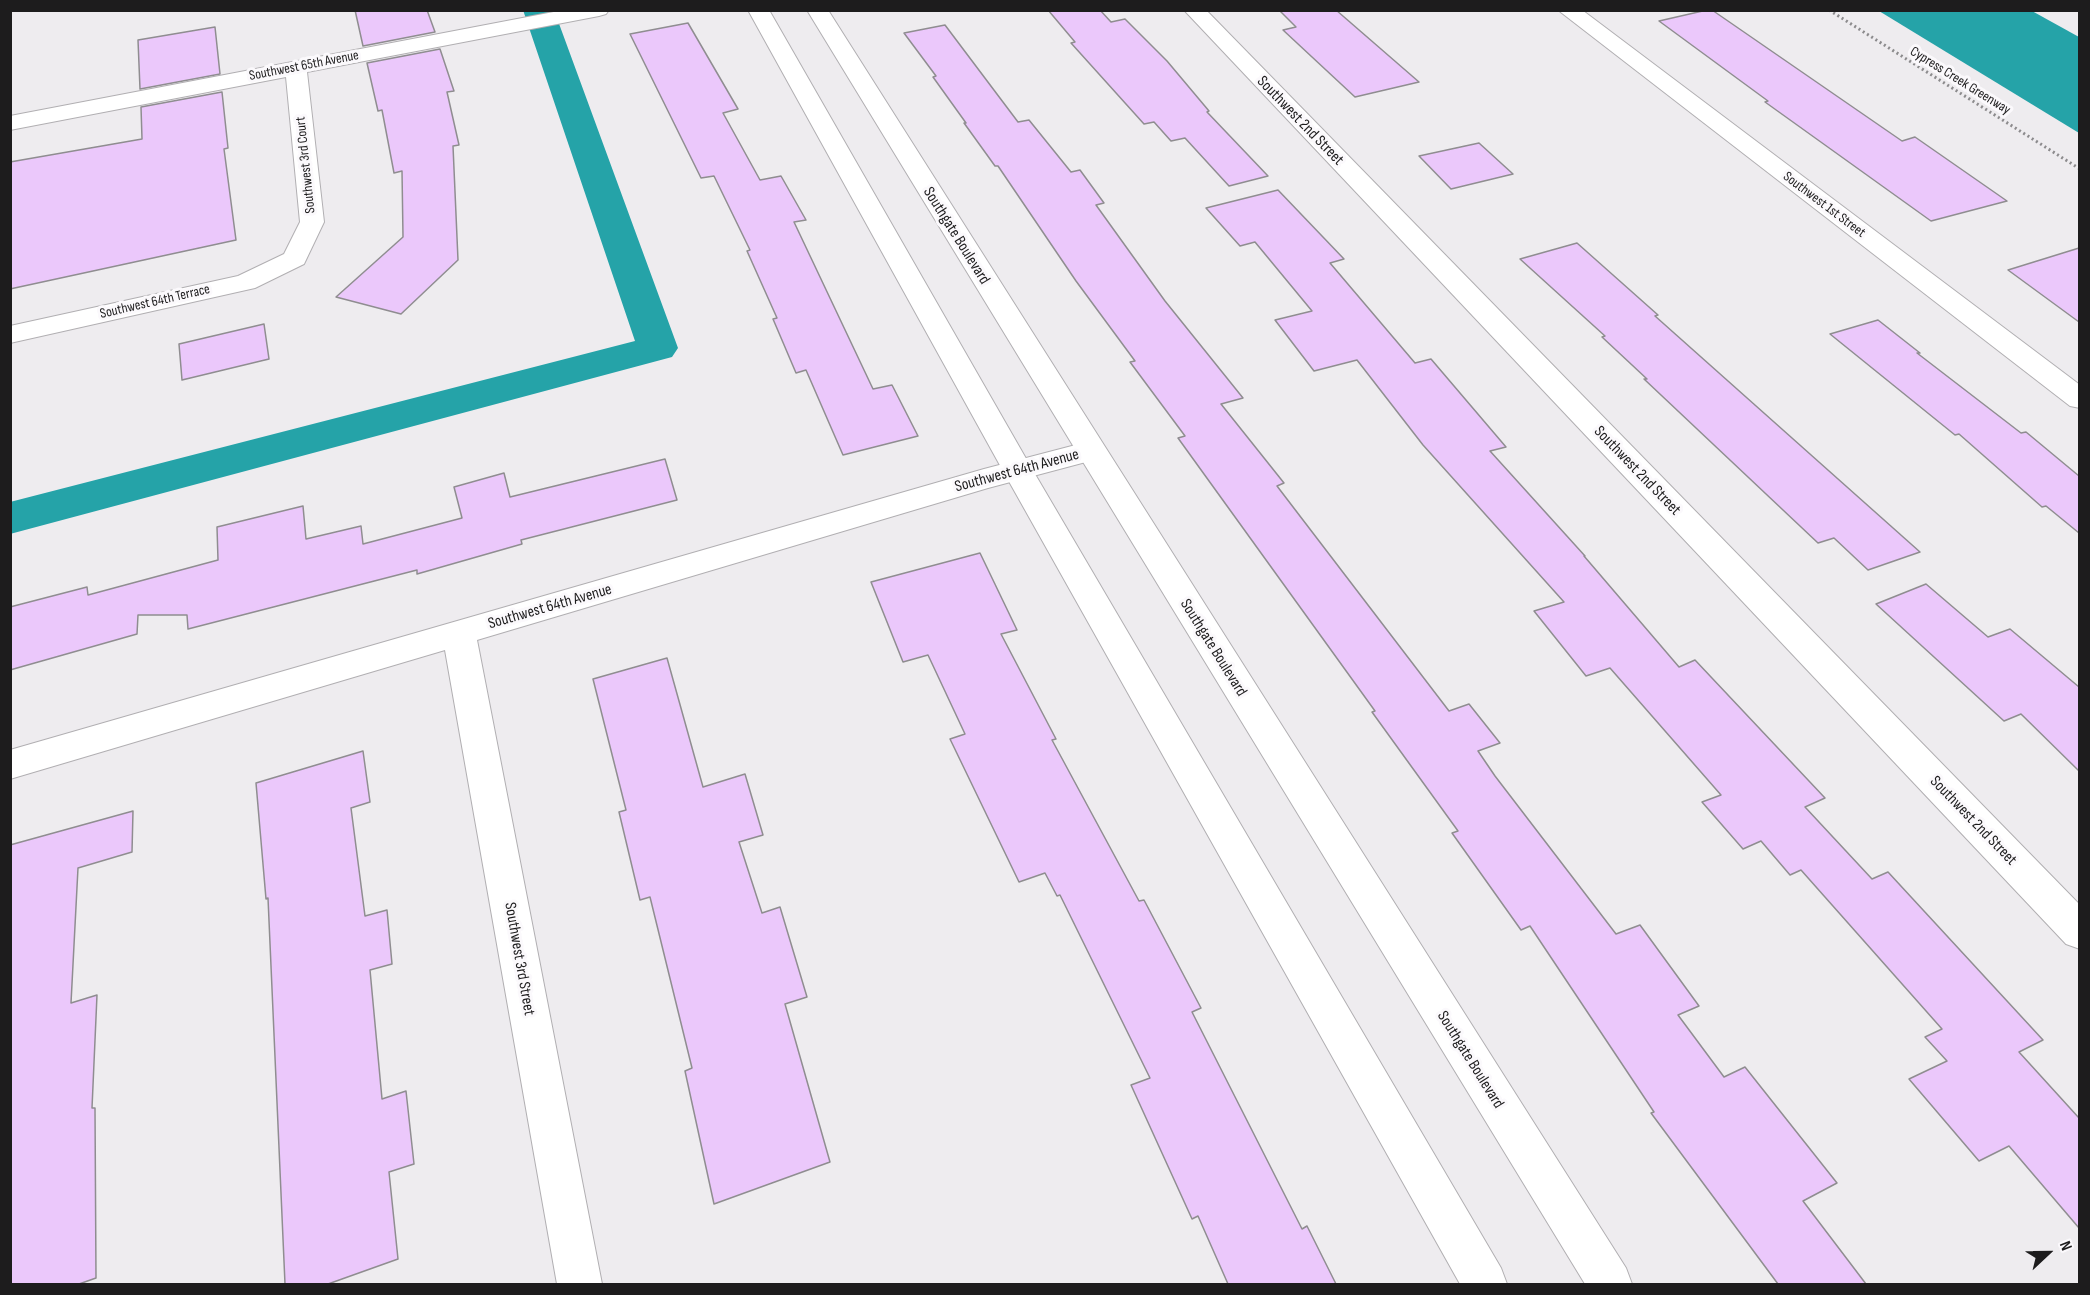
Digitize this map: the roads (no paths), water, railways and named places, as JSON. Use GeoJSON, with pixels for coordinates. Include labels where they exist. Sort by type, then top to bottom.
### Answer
{"type":"FeatureCollection","features":[{"type":"Feature","properties":{"kind":"street"},"geometry":{"type":"LineString","coordinates":[[759,10],[1017,469],[1485,1284]]}},
{"type":"Feature","properties":{"kind":"street","name":"Southgate Boulevard"},"geometry":{"type":"LineString","coordinates":[[817,10],[1610,1284]]}},
{"type":"Feature","properties":{"kind":"street","name":"Southwest 2nd Street"},"geometry":{"type":"LineString","coordinates":[[1194,10],[2079,932]]}},
{"type":"Feature","properties":{"kind":"street","name":"Southwest 1st Street"},"geometry":{"type":"LineString","coordinates":[[1568,10],[2079,399]]}},
{"type":"Feature","properties":{"kind":"street","name":"Southwest 65th Avenue"},"geometry":{"type":"LineString","coordinates":[[10,123],[596,11]]}},
{"type":"Feature","properties":{"kind":"street","name":"Southwest 3rd Court"},"geometry":{"type":"LineString","coordinates":[[295,259],[312,222],[296,68]]}},
{"type":"Feature","properties":{"kind":"street","name":"Southwest 64th Terrace"},"geometry":{"type":"LineString","coordinates":[[10,335],[246,282],[295,259]]}},
{"type":"Feature","properties":{"kind":"street","name":"Southwest 64th Avenue"},"geometry":{"type":"LineString","coordinates":[[10,765],[1017,469],[1091,450]]}},
{"type":"Feature","properties":{"kind":"street","name":"Southwest 3rd Street"},"geometry":{"type":"LineString","coordinates":[[459,634],[580,1284]]}},
{"type":"Feature","properties":{"kind":"water"},"geometry":{"type":"Polygon","coordinates":[[[1879,11],[2032,11],[2079,37],[2079,133],[1879,11]]]}},
{"type":"Feature","properties":{"kind":"waterway"},"geometry":{"type":"LineString","coordinates":[[10,518],[658,348],[538,10]]}}]}
